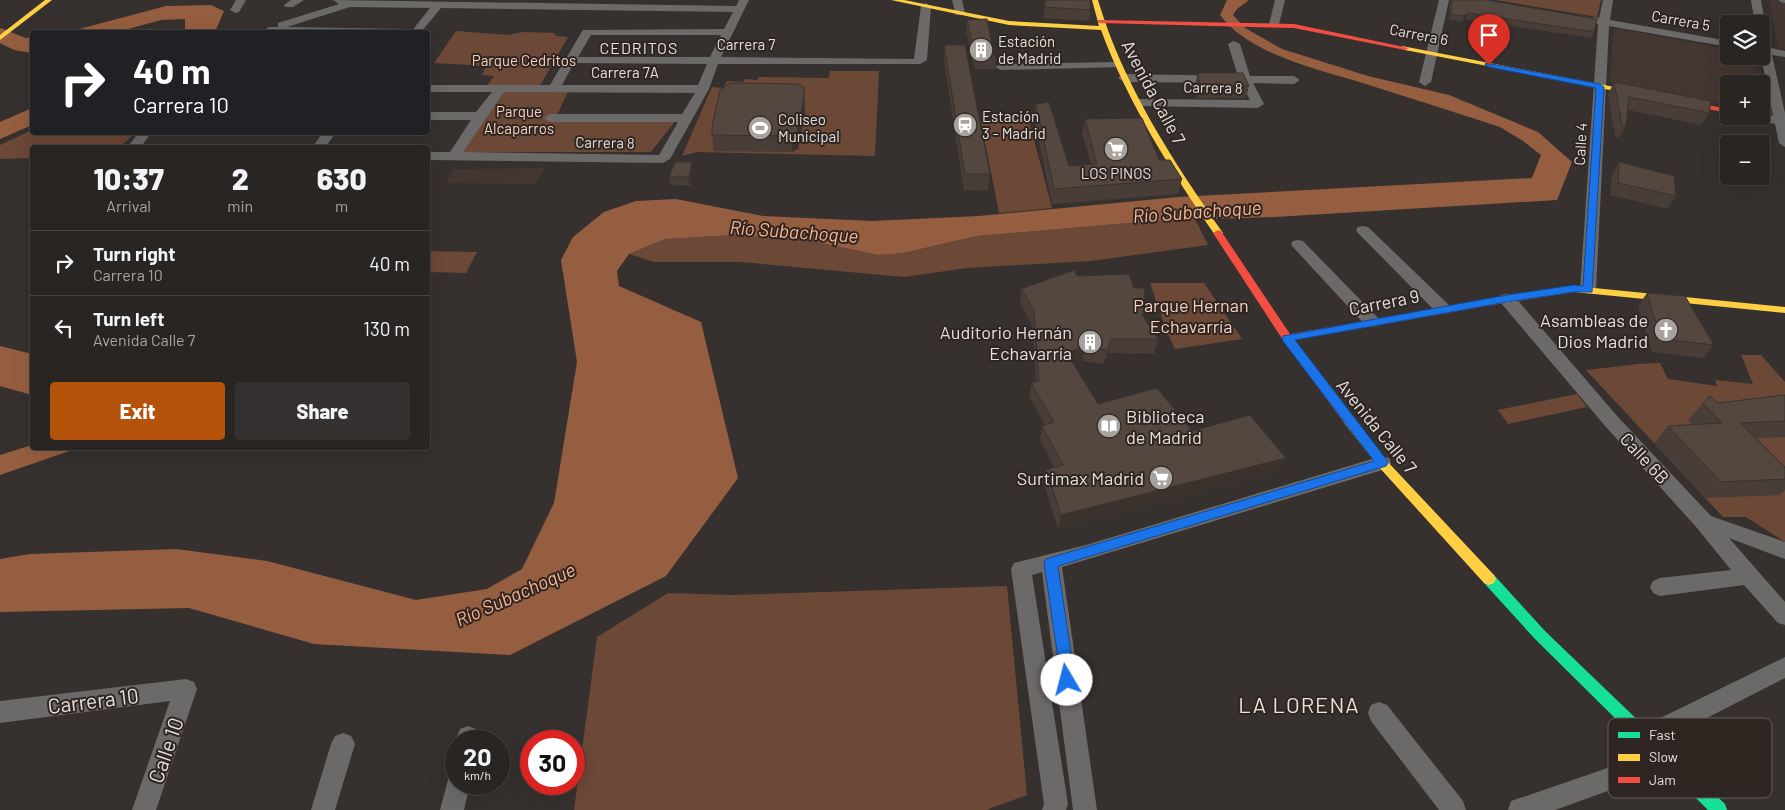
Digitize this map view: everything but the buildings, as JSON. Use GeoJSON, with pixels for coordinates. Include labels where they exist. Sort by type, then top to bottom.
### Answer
{"type":"FeatureCollection","features":[{"type":"Feature","properties":{"kind":"street"},"geometry":{"type":"LineString","coordinates":[[1,22],[20,9],[49,0]]}},
{"type":"Feature","properties":{"kind":"street"},"geometry":{"type":"LineString","coordinates":[[235,10],[241,0]]}},
{"type":"Feature","properties":{"kind":"street"},"geometry":{"type":"LineString","coordinates":[[289,5],[299,0]]}},
{"type":"Feature","properties":{"kind":"street"},"geometry":{"type":"LineString","coordinates":[[338,0],[349,4],[438,5],[499,3],[741,4],[703,89],[686,118],[550,118]]}},
{"type":"Feature","properties":{"kind":"street"},"geometry":{"type":"LineString","coordinates":[[269,30],[360,0]]}},
{"type":"Feature","properties":{"kind":"street","name":"Carrera 6"},"geometry":{"type":"LineString","coordinates":[[894,0],[1009,23],[1101,25],[1219,23],[1294,26],[1720,109]]}},
{"type":"Feature","properties":{"kind":"street"},"geometry":{"type":"LineString","coordinates":[[957,0],[960,13]]}},
{"type":"Feature","properties":{"kind":"street","name":"Avenida Calle 7"},"geometry":{"type":"LineString","coordinates":[[1095,0],[1101,25],[1124,78],[1187,187],[1287,338],[1382,463],[1540,634],[1624,718]]}},
{"type":"Feature","properties":{"kind":"street"},"geometry":{"type":"LineString","coordinates":[[1274,24],[1280,0]]}},
{"type":"Feature","properties":{"kind":"street"},"geometry":{"type":"LineString","coordinates":[[1425,82],[1444,0]]}},
{"type":"Feature","properties":{"kind":"street","name":"Calle 4"},"geometry":{"type":"LineString","coordinates":[[1588,290],[1604,21],[1608,0]]}},
{"type":"Feature","properties":{"kind":"street"},"geometry":{"type":"LineString","coordinates":[[1756,0],[1758,15]]}},
{"type":"Feature","properties":{"kind":"street"},"geometry":{"type":"LineString","coordinates":[[0,38],[23,21],[34,5]]}},
{"type":"Feature","properties":{"kind":"street"},"geometry":{"type":"LineString","coordinates":[[418,30],[438,5]]}},
{"type":"Feature","properties":{"kind":"street","name":"Carrera 7"},"geometry":{"type":"LineString","coordinates":[[571,60],[916,62],[921,60],[926,6]]}},
{"type":"Feature","properties":{"kind":"street","name":"Carrera 5"},"geometry":{"type":"LineString","coordinates":[[1585,18],[1720,42]]}},
{"type":"Feature","properties":{"kind":"street"},"geometry":{"type":"LineString","coordinates":[[554,88],[587,32],[728,32]]}},
{"type":"Feature","properties":{"kind":"street"},"geometry":{"type":"LineString","coordinates":[[1234,44],[1245,79]]}},
{"type":"Feature","properties":{"kind":"street"},"geometry":{"type":"LineString","coordinates":[[1770,51],[1785,54]]}},
{"type":"Feature","properties":{"kind":"street"},"geometry":{"type":"LineString","coordinates":[[1001,67],[1117,65]]}},
{"type":"Feature","properties":{"kind":"street"},"geometry":{"type":"LineString","coordinates":[[1767,65],[1785,143]]}},
{"type":"Feature","properties":{"kind":"street"},"geometry":{"type":"LineString","coordinates":[[1124,78],[1294,80]]}},
{"type":"Feature","properties":{"kind":"street","name":"Carrera 8"},"geometry":{"type":"LineString","coordinates":[[1138,102],[1258,104],[1245,79]]}},
{"type":"Feature","properties":{"kind":"street"},"geometry":{"type":"LineString","coordinates":[[454,156],[502,87]]}},
{"type":"Feature","properties":{"kind":"street","name":"Carrera 7A"},"geometry":{"type":"LineString","coordinates":[[430,88],[703,89]]}},
{"type":"Feature","properties":{"kind":"street"},"geometry":{"type":"LineString","coordinates":[[430,116],[480,116]]}},
{"type":"Feature","properties":{"kind":"street","name":"Carrera 8"},"geometry":{"type":"LineString","coordinates":[[430,156],[663,159],[686,118]]}},
{"type":"Feature","properties":{"kind":"street"},"geometry":{"type":"LineString","coordinates":[[1770,119],[1780,121]]}},
{"type":"Feature","properties":{"kind":"street"},"geometry":{"type":"LineString","coordinates":[[135,145],[144,135]]}},
{"type":"Feature","properties":{"kind":"street"},"geometry":{"type":"LineString","coordinates":[[1363,230],[1443,309]]}},
{"type":"Feature","properties":{"kind":"street"},"geometry":{"type":"LineString","coordinates":[[1298,244],[1372,322]]}},
{"type":"Feature","properties":{"kind":"street","name":"Carrera 9"},"geometry":{"type":"LineString","coordinates":[[1287,338],[1507,298],[1574,289],[1785,310]]}},
{"type":"Feature","properties":{"kind":"street","name":"Calle 6B"},"geometry":{"type":"LineString","coordinates":[[1507,298],[1612,422],[1704,522],[1748,576],[1785,616]]}},
{"type":"Feature","properties":{"kind":"street"},"geometry":{"type":"LineString","coordinates":[[1054,810],[1056,804],[1021,569],[1051,563],[1382,463]]}},
{"type":"Feature","properties":{"kind":"street"},"geometry":{"type":"LineString","coordinates":[[1704,522],[1785,550]]}},
{"type":"Feature","properties":{"kind":"street"},"geometry":{"type":"LineString","coordinates":[[1051,563],[1084,810]]}},
{"type":"Feature","properties":{"kind":"street"},"geometry":{"type":"LineString","coordinates":[[1660,587],[1748,576]]}},
{"type":"Feature","properties":{"kind":"street"},"geometry":{"type":"LineString","coordinates":[[1684,718],[1785,667]]}},
{"type":"Feature","properties":{"kind":"street","name":"Carrera 10"},"geometry":{"type":"LineString","coordinates":[[1,714],[186,689]]}},
{"type":"Feature","properties":{"kind":"street","name":"Calle 10"},"geometry":{"type":"LineString","coordinates":[[144,810],[186,689]]}},
{"type":"Feature","properties":{"kind":"street"},"geometry":{"type":"LineString","coordinates":[[1379,713],[1454,810]]}},
{"type":"Feature","properties":{"kind":"street"},"geometry":{"type":"LineString","coordinates":[[324,810],[343,744]]}},
{"type":"Feature","properties":{"kind":"street"},"geometry":{"type":"LineString","coordinates":[[1520,810],[1608,779]]}},
{"type":"Feature","properties":{"kind":"street"},"geometry":{"type":"LineString","coordinates":[[452,810],[455,795]]}},
{"type":"Feature","properties":{"kind":"street","name":"Avenida Calle 7"},"geometry":{"type":"LineString","coordinates":[[1707,798],[1719,810]]}},
{"type":"Feature","properties":{"kind":"shaded area"},"geometry":{"type":"Polygon","coordinates":[[[1769,0],[1785,0],[1785,49],[1778,48],[1769,0]]]}},
{"type":"Feature","properties":{"kind":"shaded area"},"geometry":{"type":"Polygon","coordinates":[[[1614,28],[1720,47],[1720,65],[1755,65],[1757,75],[1720,75],[1720,104],[1610,82],[1614,28]]]}},
{"type":"Feature","properties":{"kind":"shaded area"},"geometry":{"type":"Polygon","coordinates":[[[545,168],[535,184],[446,183],[454,169],[545,168]]]}},
{"type":"Feature","properties":{"kind":"green space"},"geometry":{"type":"Polygon","coordinates":[[[1496,0],[1601,0],[1597,17],[1496,0]]]}},
{"type":"Feature","properties":{"kind":"green space","name":"Parque Cedritos"},"geometry":{"type":"Polygon","coordinates":[[[456,31],[508,35],[523,32],[554,33],[556,36],[568,37],[541,84],[537,87],[487,86],[494,76],[482,75],[486,66],[434,63],[456,31]]]}},
{"type":"Feature","properties":{"kind":"green space"},"geometry":{"type":"Polygon","coordinates":[[[830,71],[879,71],[875,156],[697,152],[682,156],[712,87],[723,88],[727,81],[743,82],[745,79],[757,80],[759,77],[829,78],[830,71]]]}},
{"type":"Feature","properties":{"kind":"green space","name":"Parque Alcaparros"},"geometry":{"type":"Polygon","coordinates":[[[503,88],[569,90],[556,117],[676,120],[651,152],[459,152],[503,88]]]}},
{"type":"Feature","properties":{"kind":"green space"},"geometry":{"type":"Polygon","coordinates":[[[1029,121],[1052,208],[999,213],[981,122],[1029,121]]]}},
{"type":"Feature","properties":{"kind":"green space"},"geometry":{"type":"Polygon","coordinates":[[[30,131],[30,135],[133,135],[122,145],[30,145],[30,158],[0,159],[0,145],[30,131]]]}},
{"type":"Feature","properties":{"kind":"green space"},"geometry":{"type":"Polygon","coordinates":[[[1195,219],[1208,245],[1091,261],[967,268],[904,277],[741,262],[654,262],[629,254],[665,239],[734,235],[806,240],[879,255],[903,253],[977,236],[1195,219]]]}},
{"type":"Feature","properties":{"kind":"green space"},"geometry":{"type":"Polygon","coordinates":[[[430,251],[477,252],[466,273],[430,272],[430,251]]]}},
{"type":"Feature","properties":{"kind":"green space","name":"Parque Hernan Echavarría"},"geometry":{"type":"Polygon","coordinates":[[[1150,283],[1204,283],[1242,339],[1175,349],[1166,330],[1150,283]]]}},
{"type":"Feature","properties":{"kind":"green space"},"geometry":{"type":"Polygon","coordinates":[[[1741,355],[1761,355],[1785,382],[1785,542],[1746,517],[1723,517],[1586,370],[1660,363],[1668,379],[1717,386],[1715,380],[1753,384],[1741,355]]]}},
{"type":"Feature","properties":{"kind":"green space"},"geometry":{"type":"Polygon","coordinates":[[[1577,394],[1587,407],[1508,424],[1498,410],[1577,394]]]}},
{"type":"Feature","properties":{"kind":"green space"},"geometry":{"type":"Polygon","coordinates":[[[1007,586],[1027,795],[986,810],[574,810],[576,795],[585,795],[585,730],[597,637],[668,593],[731,595],[1007,586]]]}},
{"type":"Feature","properties":{"kind":"water","name":"Río Subachoque"},"geometry":{"type":"Polygon","coordinates":[[[1227,0],[1249,0],[1237,9],[1233,15],[1245,28],[1282,49],[1368,76],[1449,95],[1538,132],[1572,162],[1557,200],[1275,217],[1152,221],[977,236],[903,253],[879,255],[806,240],[734,235],[665,239],[629,254],[617,271],[619,286],[701,322],[738,478],[666,576],[510,655],[314,644],[189,608],[0,612],[0,559],[30,554],[176,549],[267,561],[416,600],[487,589],[522,569],[554,503],[577,362],[561,260],[573,237],[604,212],[636,201],[676,199],[763,216],[872,221],[979,216],[1179,197],[1532,178],[1541,155],[1500,127],[1309,67],[1268,51],[1233,29],[1220,15],[1227,0]]]}},
{"type":"Feature","properties":{"kind":"water"},"geometry":{"type":"Polygon","coordinates":[[[211,5],[224,11],[216,30],[185,30],[185,19],[161,20],[124,30],[76,30],[166,6],[211,5]]]}},
{"type":"Feature","properties":{"kind":"water"},"geometry":{"type":"Polygon","coordinates":[[[0,28],[26,38],[30,37],[30,53],[14,50],[0,43],[0,28]]]}},
{"type":"Feature","properties":{"kind":"water"},"geometry":{"type":"Polygon","coordinates":[[[30,109],[30,126],[0,139],[0,122],[30,109]]]}},
{"type":"Feature","properties":{"kind":"water"},"geometry":{"type":"Polygon","coordinates":[[[0,346],[30,354],[30,394],[0,386],[0,346]]]}},
{"type":"Feature","properties":{"kind":"water"},"geometry":{"type":"Polygon","coordinates":[[[30,446],[30,450],[72,450],[0,475],[0,455],[30,446]]]}},
{"type":"Feature","properties":{"kind":"traffic: fast"},"geometry":{"type":"LineString","coordinates":[[1489,579],[1540,635],[1625,718]]}},
{"type":"Feature","properties":{"kind":"traffic: fast"},"geometry":{"type":"LineString","coordinates":[[1707,798],[1719,810]]}},
{"type":"Feature","properties":{"kind":"traffic: slow"},"geometry":{"type":"LineString","coordinates":[[0,38],[49,0]]}},
{"type":"Feature","properties":{"kind":"traffic: slow"},"geometry":{"type":"LineString","coordinates":[[894,0],[1009,23],[1102,28]]}},
{"type":"Feature","properties":{"kind":"traffic: slow"},"geometry":{"type":"LineString","coordinates":[[1095,0],[1110,45],[1137,102],[1171,161],[1218,233]]}},
{"type":"Feature","properties":{"kind":"traffic: slow"},"geometry":{"type":"LineString","coordinates":[[1405,48],[1651,96]]}},
{"type":"Feature","properties":{"kind":"traffic: slow"},"geometry":{"type":"LineString","coordinates":[[1504,300],[1574,289],[1785,310]]}},
{"type":"Feature","properties":{"kind":"traffic: slow"},"geometry":{"type":"LineString","coordinates":[[1349,421],[1382,463],[1489,579]]}},
{"type":"Feature","properties":{"kind":"traffic: jam"},"geometry":{"type":"LineString","coordinates":[[1100,21],[1294,26],[1405,48]]}},
{"type":"Feature","properties":{"kind":"traffic: jam"},"geometry":{"type":"LineString","coordinates":[[1651,96],[1720,109]]}},
{"type":"Feature","properties":{"kind":"traffic: jam"},"geometry":{"type":"LineString","coordinates":[[1218,233],[1287,338],[1349,421]]}},
{"type":"Feature","properties":{"kind":"traffic: jam"},"geometry":{"type":"LineString","coordinates":[[1287,338],[1504,300]]}},
{"type":"Feature","properties":{"kind":"place","name":"Estación de Madrid"},"geometry":{"type":"Point","coordinates":[981,50]}},
{"type":"Feature","properties":{"kind":"place","name":"Estación 3 - Madrid"},"geometry":{"type":"Point","coordinates":[965,125]}},
{"type":"Feature","properties":{"kind":"place","name":"Coliseo Municipal"},"geometry":{"type":"Point","coordinates":[760,128]}},
{"type":"Feature","properties":{"kind":"place","name":"LOS PINOS"},"geometry":{"type":"Point","coordinates":[1116,149]}},
{"type":"Feature","properties":{"kind":"place","name":"Asambleas de Dios Madrid"},"geometry":{"type":"Point","coordinates":[1666,330]}},
{"type":"Feature","properties":{"kind":"place","name":"Auditorio Hernán Echavarría"},"geometry":{"type":"Point","coordinates":[1090,342]}},
{"type":"Feature","properties":{"kind":"place","name":"Biblioteca de Madrid"},"geometry":{"type":"Point","coordinates":[1109,426]}},
{"type":"Feature","properties":{"kind":"place","name":"Surtimax Madrid"},"geometry":{"type":"Point","coordinates":[1161,478]}},
{"type":"Feature","properties":{"kind":"district","name":"CEDRITOS"},"geometry":{"type":"Point","coordinates":[639,47]}},
{"type":"Feature","properties":{"kind":"district","name":"LA LORENA"},"geometry":{"type":"Point","coordinates":[1299,704]}},
{"type":"Feature","properties":{"kind":"route"},"geometry":{"type":"LineString","coordinates":[[1067,680],[1051,563],[1382,463],[1287,338],[1507,298],[1574,289],[1588,290],[1600,87],[1489,65]]}}]}
